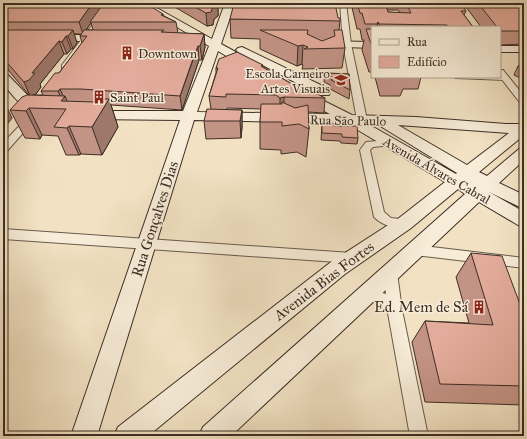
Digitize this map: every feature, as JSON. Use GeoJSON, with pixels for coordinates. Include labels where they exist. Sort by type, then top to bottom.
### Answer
{"type":"FeatureCollection","features":[{"type":"Feature","properties":{"kind":"street","name":"Avenida Álvares Cabral"},"geometry":{"type":"LineString","coordinates":[[141,3],[203,39],[221,44],[332,96]]}},
{"type":"Feature","properties":{"kind":"street","name":"Avenida Álvares Cabral"},"geometry":{"type":"LineString","coordinates":[[155,3],[221,44],[358,117]]}},
{"type":"Feature","properties":{"kind":"street","name":"Rua Gonçalves Dias"},"geometry":{"type":"LineString","coordinates":[[84,436],[189,115],[221,44],[230,3]]}},
{"type":"Feature","properties":{"kind":"street"},"geometry":{"type":"LineString","coordinates":[[343,3],[347,44],[358,117]]}},
{"type":"Feature","properties":{"kind":"street"},"geometry":{"type":"LineString","coordinates":[[58,77],[105,12],[117,4]]}},
{"type":"Feature","properties":{"kind":"street"},"geometry":{"type":"LineString","coordinates":[[3,38],[115,38]]}},
{"type":"Feature","properties":{"kind":"street"},"geometry":{"type":"LineString","coordinates":[[183,39],[203,39]]}},
{"type":"Feature","properties":{"kind":"street"},"geometry":{"type":"LineString","coordinates":[[221,44],[255,43]]}},
{"type":"Feature","properties":{"kind":"street"},"geometry":{"type":"LineString","coordinates":[[309,44],[371,45]]}},
{"type":"Feature","properties":{"kind":"street"},"geometry":{"type":"LineString","coordinates":[[501,48],[524,49]]}},
{"type":"Feature","properties":{"kind":"street"},"geometry":{"type":"LineString","coordinates":[[502,75],[524,102]]}},
{"type":"Feature","properties":{"kind":"street"},"geometry":{"type":"LineString","coordinates":[[3,77],[29,111],[53,114]]}},
{"type":"Feature","properties":{"kind":"street","name":"Avenida Álvares Cabral"},"geometry":{"type":"LineString","coordinates":[[346,103],[358,117],[389,143],[462,177]]}},
{"type":"Feature","properties":{"kind":"street"},"geometry":{"type":"LineString","coordinates":[[3,149],[29,111]]}},
{"type":"Feature","properties":{"kind":"street","name":"Rua São Paulo"},"geometry":{"type":"LineString","coordinates":[[72,114],[358,117],[379,120],[524,129]]}},
{"type":"Feature","properties":{"kind":"street","name":"Avenida Álvares Cabral"},"geometry":{"type":"LineString","coordinates":[[379,120],[462,177],[483,189],[524,220]]}},
{"type":"Feature","properties":{"kind":"street"},"geometry":{"type":"LineString","coordinates":[[491,128],[502,133],[506,142]]}},
{"type":"Feature","properties":{"kind":"street","name":"Avenida Bias Fortes"},"geometry":{"type":"LineString","coordinates":[[127,436],[339,261],[405,223],[524,129]]}},
{"type":"Feature","properties":{"kind":"street"},"geometry":{"type":"LineString","coordinates":[[389,143],[370,144],[365,150],[378,214],[390,223],[405,223]]}},
{"type":"Feature","properties":{"kind":"street"},"geometry":{"type":"LineString","coordinates":[[212,436],[366,294],[524,152]]}},
{"type":"Feature","properties":{"kind":"street","name":"Avenida Álvares Cabral"},"geometry":{"type":"LineString","coordinates":[[483,189],[524,203]]}},
{"type":"Feature","properties":{"kind":"street"},"geometry":{"type":"LineString","coordinates":[[3,234],[147,243],[339,261]]}},
{"type":"Feature","properties":{"kind":"street"},"geometry":{"type":"LineString","coordinates":[[416,250],[524,263]]}},
{"type":"Feature","properties":{"kind":"street"},"geometry":{"type":"LineString","coordinates":[[390,273],[395,310],[419,436]]}},
{"type":"Feature","properties":{"kind":"street"},"geometry":{"type":"LineString","coordinates":[[366,294],[382,298],[395,310]]}},
{"type":"Feature","properties":{"kind":"building"},"geometry":{"type":"Polygon","coordinates":[[[3,3],[95,3],[89,8],[79,22],[3,22],[3,3]]]}},
{"type":"Feature","properties":{"kind":"building"},"geometry":{"type":"Polygon","coordinates":[[[107,3],[145,3],[163,14],[161,15],[176,22],[90,22],[101,7],[107,3]]]}},
{"type":"Feature","properties":{"kind":"building"},"geometry":{"type":"Polygon","coordinates":[[[188,3],[217,3],[213,6],[211,12],[206,13],[188,3]]]}},
{"type":"Feature","properties":{"kind":"building"},"geometry":{"type":"Polygon","coordinates":[[[234,3],[335,3],[340,21],[230,19],[234,3]]]}},
{"type":"Feature","properties":{"kind":"building"},"geometry":{"type":"Polygon","coordinates":[[[357,3],[385,3],[388,12],[411,13],[406,3],[460,3],[466,11],[461,11],[472,26],[379,24],[378,22],[377,24],[365,24],[362,13],[360,13],[357,3]]]}},
{"type":"Feature","properties":{"kind":"building"},"geometry":{"type":"Polygon","coordinates":[[[478,3],[524,3],[524,31],[501,31],[501,26],[496,26],[478,3]]]}},
{"type":"Feature","properties":{"kind":"building"},"geometry":{"type":"Polygon","coordinates":[[[366,29],[371,29],[371,44],[366,29]]]}},
{"type":"Feature","properties":{"kind":"building"},"geometry":{"type":"Polygon","coordinates":[[[3,30],[73,30],[62,42],[59,41],[32,73],[35,73],[29,80],[24,82],[3,58],[3,30]]]}},
{"type":"Feature","properties":{"kind":"building"},"geometry":{"type":"Polygon","coordinates":[[[84,30],[164,30],[161,32],[204,34],[200,46],[198,46],[194,56],[180,96],[81,89],[41,91],[55,73],[59,73],[87,36],[80,36],[84,30]]]}},
{"type":"Feature","properties":{"kind":"building"},"geometry":{"type":"Polygon","coordinates":[[[260,30],[308,30],[307,34],[322,41],[335,36],[334,30],[342,30],[345,48],[304,49],[308,47],[303,45],[298,46],[260,30]]]}},
{"type":"Feature","properties":{"kind":"building"},"geometry":{"type":"Polygon","coordinates":[[[237,52],[263,65],[261,66],[297,87],[300,85],[325,98],[280,98],[276,95],[226,94],[226,97],[209,96],[218,68],[216,68],[219,59],[237,52]]]}},
{"type":"Feature","properties":{"kind":"building"},"geometry":{"type":"Polygon","coordinates":[[[524,62],[524,69],[518,66],[524,62]]]}},
{"type":"Feature","properties":{"kind":"building"},"geometry":{"type":"Polygon","coordinates":[[[325,73],[349,74],[350,90],[331,80],[334,78],[325,73]]]}},
{"type":"Feature","properties":{"kind":"building"},"geometry":{"type":"Polygon","coordinates":[[[27,95],[65,96],[61,101],[95,102],[97,99],[109,99],[92,127],[69,126],[67,128],[54,127],[66,109],[29,108],[26,111],[10,110],[22,97],[27,95]]]}},
{"type":"Feature","properties":{"kind":"building"},"geometry":{"type":"Polygon","coordinates":[[[282,102],[295,108],[308,105],[309,129],[299,124],[282,126],[282,122],[260,122],[261,104],[282,104],[282,102]]]}},
{"type":"Feature","properties":{"kind":"building"},"geometry":{"type":"Polygon","coordinates":[[[207,109],[242,110],[240,121],[204,121],[207,109]]]}},
{"type":"Feature","properties":{"kind":"building"},"geometry":{"type":"Polygon","coordinates":[[[322,124],[334,124],[334,126],[357,126],[358,138],[342,137],[342,134],[322,133],[322,124]]]}},
{"type":"Feature","properties":{"kind":"building"},"geometry":{"type":"Polygon","coordinates":[[[471,253],[502,256],[524,315],[524,386],[440,384],[425,321],[493,325],[471,253]]]}},
{"type":"Feature","properties":{"kind":"place","name":"Downtown"},"geometry":{"type":"Point","coordinates":[127,53]}},
{"type":"Feature","properties":{"kind":"place","name":"Escola Carneiro Artes Visuais"},"geometry":{"type":"Point","coordinates":[341,80]}},
{"type":"Feature","properties":{"kind":"place","name":"Saint Paul"},"geometry":{"type":"Point","coordinates":[99,97]}},
{"type":"Feature","properties":{"kind":"place","name":"Ed. Mem de Sá"},"geometry":{"type":"Point","coordinates":[479,307]}}]}
